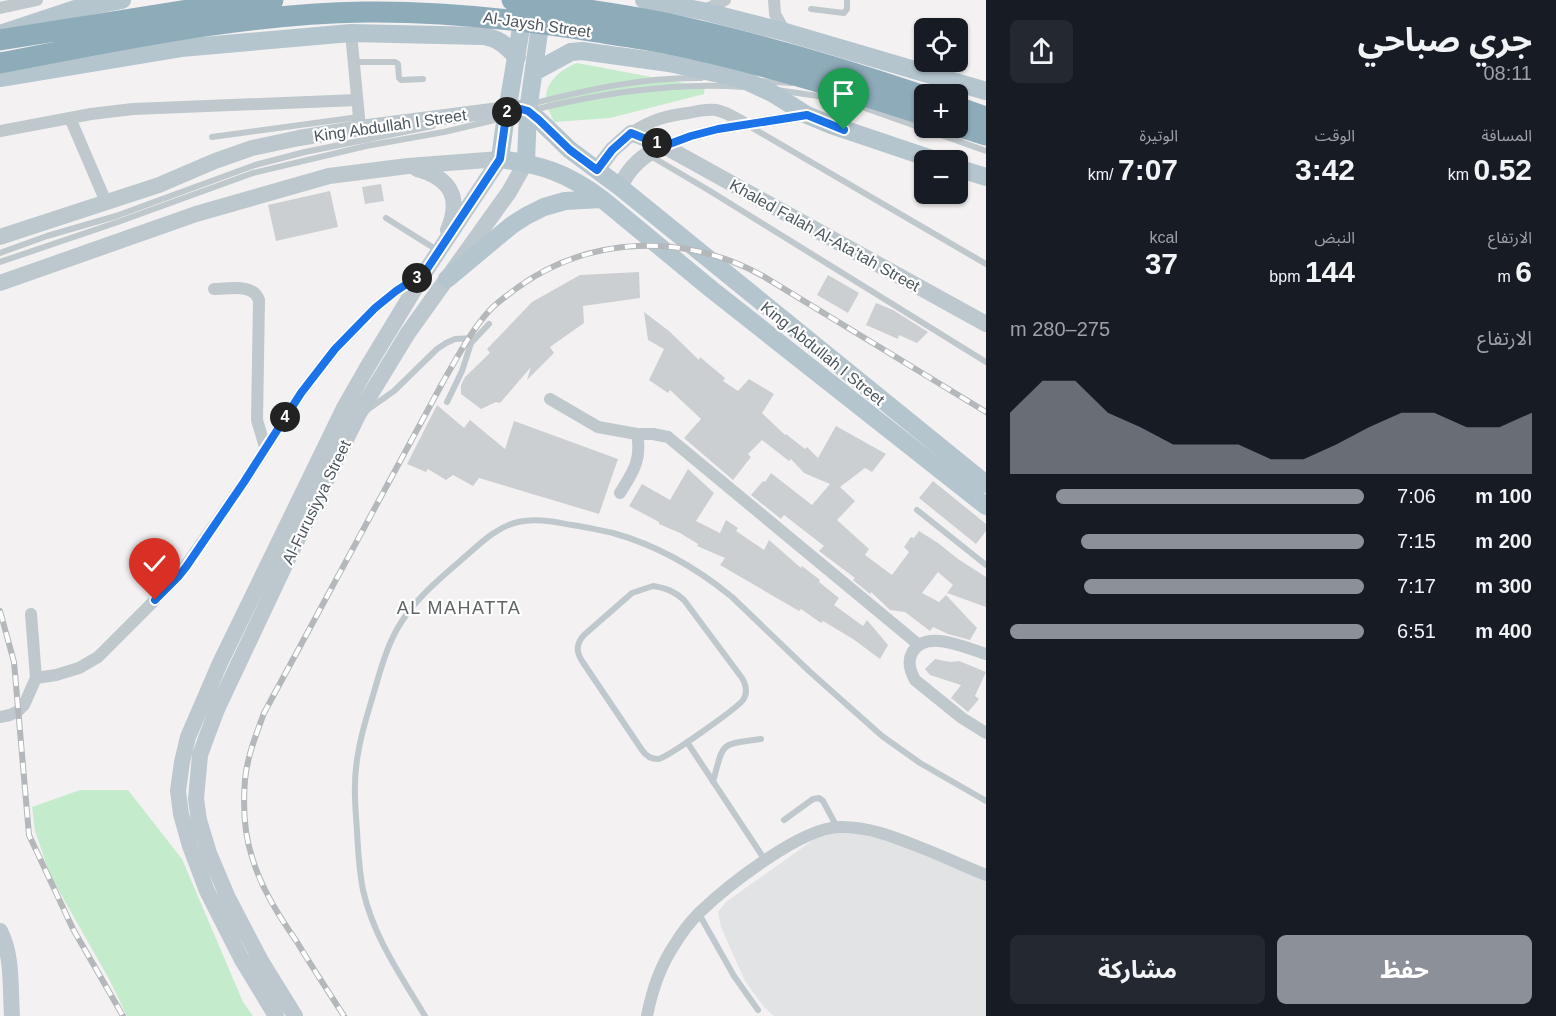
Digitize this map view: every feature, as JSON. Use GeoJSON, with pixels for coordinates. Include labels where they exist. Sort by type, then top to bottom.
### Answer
{"type":"FeatureCollection","features":[{"type":"Feature","properties":{"kind":"highway","name":"Al-Jaysh Street"},"geometry":{"type":"LineString","coordinates":[[0,63],[94,35],[232,3],[273,0]]}},
{"type":"Feature","properties":{"kind":"highway","name":"Al-Jaysh Street"},"geometry":{"type":"LineString","coordinates":[[512,0],[585,9],[665,23],[758,46],[914,93]]}},
{"type":"Feature","properties":{"kind":"highway","name":"Al-Jaysh Street"},"geometry":{"type":"LineString","coordinates":[[0,40],[94,35],[288,16],[364,12],[453,13],[544,23],[664,43],[765,67],[914,112]]}},
{"type":"Feature","properties":{"kind":"highway"},"geometry":{"type":"LineString","coordinates":[[968,111],[986,117]]}},
{"type":"Feature","properties":{"kind":"highway"},"geometry":{"type":"LineString","coordinates":[[968,129],[986,135]]}},
{"type":"Feature","properties":{"kind":"main road"},"geometry":{"type":"LineString","coordinates":[[0,34],[74,5],[122,0]]}},
{"type":"Feature","properties":{"kind":"main road","name":"Al-Furusiyya Street"},"geometry":{"type":"LineString","coordinates":[[276,1016],[241,958],[207,891],[189,846],[178,791],[182,762],[188,738],[220,663],[344,408],[425,272],[500,159],[526,0]]}},
{"type":"Feature","properties":{"kind":"main road","name":"Al-Furusiyya Street"},"geometry":{"type":"LineString","coordinates":[[295,1016],[261,961],[228,898],[209,853],[199,820],[196,799],[200,755],[218,707],[358,415],[408,333],[509,192],[526,162],[535,110],[534,72],[544,0]]}},
{"type":"Feature","properties":{"kind":"main road"},"geometry":{"type":"LineString","coordinates":[[644,0],[665,2],[784,32],[986,91]]}},
{"type":"Feature","properties":{"kind":"main road"},"geometry":{"type":"LineString","coordinates":[[0,78],[181,48],[351,33],[484,36],[501,41],[517,57]]}},
{"type":"Feature","properties":{"kind":"main road"},"geometry":{"type":"LineString","coordinates":[[534,72],[572,52],[582,51],[669,63],[742,79],[772,93],[807,115],[857,135],[914,153]]}},
{"type":"Feature","properties":{"kind":"main road","name":"King Abdullah I Street"},"geometry":{"type":"LineString","coordinates":[[0,237],[159,185],[252,148],[359,123],[507,109],[535,110],[539,120],[570,150],[620,187],[986,484]]}},
{"type":"Feature","properties":{"kind":"main road"},"geometry":{"type":"LineString","coordinates":[[597,170],[612,150],[631,133]]}},
{"type":"Feature","properties":{"kind":"main road","name":"Khaled Falah Al-Ata’tah Street"},"geometry":{"type":"LineString","coordinates":[[631,133],[664,146],[715,184],[986,324]]}},
{"type":"Feature","properties":{"kind":"main road"},"geometry":{"type":"LineString","coordinates":[[620,187],[630,169],[647,154],[664,146]]}},
{"type":"Feature","properties":{"kind":"main road","name":"King Abdullah I Street"},"geometry":{"type":"LineString","coordinates":[[0,284],[196,214],[329,176],[408,166],[500,159],[526,162],[570,177],[602,199],[720,296],[986,506]]}},
{"type":"Feature","properties":{"kind":"main road"},"geometry":{"type":"LineString","coordinates":[[408,166],[437,176],[445,182],[454,198],[452,222],[439,252]]}},
{"type":"Feature","properties":{"kind":"main road"},"geometry":{"type":"LineString","coordinates":[[968,171],[986,177]]}},
{"type":"Feature","properties":{"kind":"main road"},"geometry":{"type":"LineString","coordinates":[[447,279],[526,216],[544,207],[565,201],[602,199]]}},
{"type":"Feature","properties":{"kind":"main road"},"geometry":{"type":"LineString","coordinates":[[0,930],[9,956],[12,1016]]}},
{"type":"Feature","properties":{"kind":"street"},"geometry":{"type":"LineString","coordinates":[[0,8],[37,0]]}},
{"type":"Feature","properties":{"kind":"street"},"geometry":{"type":"LineString","coordinates":[[703,11],[725,0]]}},
{"type":"Feature","properties":{"kind":"street"},"geometry":{"type":"LineString","coordinates":[[774,0],[775,14],[784,32]]}},
{"type":"Feature","properties":{"kind":"street"},"geometry":{"type":"LineString","coordinates":[[351,33],[359,123]]}},
{"type":"Feature","properties":{"kind":"street"},"geometry":{"type":"LineString","coordinates":[[0,131],[133,109],[357,100]]}},
{"type":"Feature","properties":{"kind":"street"},"geometry":{"type":"LineString","coordinates":[[631,133],[662,117],[706,110],[724,112],[746,124]]}},
{"type":"Feature","properties":{"kind":"street"},"geometry":{"type":"LineString","coordinates":[[664,146],[705,132],[807,115]]}},
{"type":"Feature","properties":{"kind":"street"},"geometry":{"type":"LineString","coordinates":[[70,118],[106,202]]}},
{"type":"Feature","properties":{"kind":"street"},"geometry":{"type":"LineString","coordinates":[[36,678],[56,675],[91,662],[104,652],[178,577],[244,482],[301,393],[335,349],[375,308],[425,272]]}},
{"type":"Feature","properties":{"kind":"street"},"geometry":{"type":"LineString","coordinates":[[214,289],[248,289],[258,296],[257,420],[266,447]]}},
{"type":"Feature","properties":{"kind":"street"},"geometry":{"type":"LineString","coordinates":[[550,399],[598,427],[637,434],[661,434],[674,441],[919,645]]}},
{"type":"Feature","properties":{"kind":"street"},"geometry":{"type":"LineString","coordinates":[[620,493],[636,465],[639,446],[637,434]]}},
{"type":"Feature","properties":{"kind":"street"},"geometry":{"type":"LineString","coordinates":[[0,717],[10,716],[24,705],[36,678],[31,614]]}},
{"type":"Feature","properties":{"kind":"street"},"geometry":{"type":"LineString","coordinates":[[986,654],[938,640],[919,645],[912,652],[909,661],[910,671],[915,680],[986,733]]}},
{"type":"Feature","properties":{"kind":"street"},"geometry":{"type":"LineString","coordinates":[[647,1016],[664,961],[699,913],[712,900],[765,860],[799,839],[818,831],[837,826],[887,834],[986,875]]}},
{"type":"Feature","properties":{"kind":"lane"},"geometry":{"type":"LineString","coordinates":[[811,9],[844,13],[847,9],[847,0]]}},
{"type":"Feature","properties":{"kind":"lane"},"geometry":{"type":"LineString","coordinates":[[353,62],[395,62],[398,64],[401,80],[423,79]]}},
{"type":"Feature","properties":{"kind":"lane"},"geometry":{"type":"LineString","coordinates":[[0,262],[253,173],[366,146],[444,132],[544,100],[647,80],[693,78],[840,100],[986,151]]}},
{"type":"Feature","properties":{"kind":"lane"},"geometry":{"type":"LineString","coordinates":[[0,253],[47,236],[116,216],[255,165],[305,152],[634,90],[733,83],[794,84]]}},
{"type":"Feature","properties":{"kind":"lane"},"geometry":{"type":"LineString","coordinates":[[802,85],[865,100],[914,118]]}},
{"type":"Feature","properties":{"kind":"lane"},"geometry":{"type":"LineString","coordinates":[[213,137],[359,123]]}},
{"type":"Feature","properties":{"kind":"lane"},"geometry":{"type":"LineString","coordinates":[[746,124],[986,264]]}},
{"type":"Feature","properties":{"kind":"lane"},"geometry":{"type":"LineString","coordinates":[[968,138],[986,144]]}},
{"type":"Feature","properties":{"kind":"lane"},"geometry":{"type":"LineString","coordinates":[[647,154],[715,184],[986,362]]}},
{"type":"Feature","properties":{"kind":"lane"},"geometry":{"type":"LineString","coordinates":[[386,219],[439,252]]}},
{"type":"Feature","properties":{"kind":"lane"},"geometry":{"type":"LineString","coordinates":[[447,402],[462,371],[468,350],[489,324]]}},
{"type":"Feature","properties":{"kind":"lane"},"geometry":{"type":"LineString","coordinates":[[358,415],[394,391],[446,343],[455,339],[476,338]]}},
{"type":"Feature","properties":{"kind":"lane"},"geometry":{"type":"LineString","coordinates":[[917,510],[986,565]]}},
{"type":"Feature","properties":{"kind":"lane"},"geometry":{"type":"LineString","coordinates":[[425,1016],[380,939],[363,891],[355,805],[357,755],[382,665],[401,621],[433,585],[499,529],[518,522],[537,519],[612,533],[654,548],[691,568],[732,597],[809,671],[882,736],[920,763],[986,801]]}},
{"type":"Feature","properties":{"kind":"lane"},"geometry":{"type":"LineString","coordinates":[[653,586],[675,592],[684,600],[745,683],[746,694],[739,704],[687,742],[662,758],[656,759],[645,755],[578,654],[577,647],[584,635],[632,593],[653,586]]}},
{"type":"Feature","properties":{"kind":"lane"},"geometry":{"type":"LineString","coordinates":[[713,782],[725,746],[761,739]]}},
{"type":"Feature","properties":{"kind":"lane"},"geometry":{"type":"LineString","coordinates":[[687,742],[765,860]]}},
{"type":"Feature","properties":{"kind":"lane"},"geometry":{"type":"LineString","coordinates":[[784,819],[819,798],[824,801],[837,826]]}},
{"type":"Feature","properties":{"kind":"lane"},"geometry":{"type":"LineString","coordinates":[[699,913],[734,976],[758,1010]]}},
{"type":"Feature","properties":{"kind":"shaded area"},"geometry":{"type":"Polygon","coordinates":[[[843,831],[891,841],[986,881],[986,1016],[774,1016],[764,1007],[745,981],[721,927],[718,912],[726,902],[816,838],[843,831]]]}},
{"type":"Feature","properties":{"kind":"green space"},"geometry":{"type":"Polygon","coordinates":[[[577,63],[705,87],[704,94],[610,118],[554,122],[546,101],[549,86],[561,72],[577,63]]]}},
{"type":"Feature","properties":{"kind":"green space"},"geometry":{"type":"Polygon","coordinates":[[[80,790],[128,790],[182,859],[243,1002],[253,1016],[127,1016],[109,979],[50,875],[35,831],[32,807],[80,790]]]}},
{"type":"Feature","properties":{"kind":"building"},"geometry":{"type":"Polygon","coordinates":[[[381,184],[384,201],[365,204],[362,187],[381,184]]]}},
{"type":"Feature","properties":{"kind":"building"},"geometry":{"type":"Polygon","coordinates":[[[330,191],[338,227],[276,241],[268,205],[330,191]]]}},
{"type":"Feature","properties":{"kind":"building"},"geometry":{"type":"Polygon","coordinates":[[[639,272],[640,298],[583,306],[584,323],[550,347],[554,353],[527,380],[531,367],[500,403],[496,402],[481,409],[461,394],[461,385],[465,377],[490,353],[487,349],[532,302],[580,275],[639,272]]]}},
{"type":"Feature","properties":{"kind":"building"},"geometry":{"type":"Polygon","coordinates":[[[828,275],[859,293],[848,313],[817,295],[828,275]]]}},
{"type":"Feature","properties":{"kind":"building"},"geometry":{"type":"Polygon","coordinates":[[[876,303],[893,310],[928,332],[917,343],[899,335],[898,339],[866,325],[876,303]]]}},
{"type":"Feature","properties":{"kind":"building"},"geometry":{"type":"Polygon","coordinates":[[[644,312],[669,331],[699,360],[700,357],[725,378],[723,381],[738,391],[749,379],[774,394],[762,413],[785,435],[805,449],[807,447],[818,458],[836,426],[886,454],[872,472],[865,468],[840,487],[855,501],[837,520],[869,549],[865,555],[892,575],[909,552],[904,547],[919,531],[986,577],[986,607],[947,593],[953,585],[938,572],[922,593],[939,602],[946,595],[977,628],[970,640],[933,627],[930,631],[905,612],[890,610],[871,592],[870,594],[853,580],[855,578],[819,551],[824,546],[784,515],[781,519],[751,495],[771,473],[812,505],[830,484],[804,473],[791,459],[789,461],[762,440],[748,454],[751,457],[733,480],[684,438],[701,419],[670,390],[668,393],[649,380],[664,349],[648,340],[644,312]]]}},
{"type":"Feature","properties":{"kind":"building"},"geometry":{"type":"Polygon","coordinates":[[[437,405],[464,428],[470,420],[505,449],[514,421],[618,459],[599,514],[479,478],[473,486],[453,475],[446,480],[428,469],[426,472],[407,464],[437,405]]]}},
{"type":"Feature","properties":{"kind":"building"},"geometry":{"type":"Polygon","coordinates":[[[688,469],[714,493],[696,521],[720,533],[726,520],[738,528],[736,531],[764,550],[769,540],[839,598],[834,605],[863,626],[867,620],[888,645],[880,659],[823,621],[821,623],[801,609],[799,611],[720,565],[725,558],[697,546],[698,544],[680,533],[659,524],[629,506],[642,484],[670,500],[688,469]]]}},
{"type":"Feature","properties":{"kind":"building"},"geometry":{"type":"Polygon","coordinates":[[[933,481],[986,524],[986,531],[976,544],[919,498],[933,481]]]}},
{"type":"Feature","properties":{"kind":"building"},"geometry":{"type":"Polygon","coordinates":[[[935,659],[959,661],[986,672],[975,696],[979,699],[968,712],[951,698],[961,685],[930,675],[925,669],[935,659]]]}},
{"type":"Feature","properties":{"kind":"railway"},"geometry":{"type":"LineString","coordinates":[[344,1016],[277,912],[256,868],[249,848],[245,819],[244,790],[248,763],[264,713],[444,380],[471,335],[492,308],[517,288],[545,271],[575,258],[606,250],[638,246],[670,247],[702,252],[733,262],[763,276],[986,412]]}},
{"type":"Feature","properties":{"kind":"railway"},"geometry":{"type":"LineString","coordinates":[[0,611],[14,662],[29,835],[73,929],[123,1016]]}},
{"type":"Feature","properties":{"kind":"district","name":"AL MAHATTA"},"geometry":{"type":"Point","coordinates":[459,608]}},
{"type":"Feature","properties":{"kind":"route"},"geometry":{"type":"LineString","coordinates":[[155,600],[186,567],[301,393],[335,349],[375,308],[425,272],[500,159],[507,109],[528,111],[570,150],[597,170],[612,150],[631,133],[664,146],[718,129],[807,115],[844,130]]}}]}
